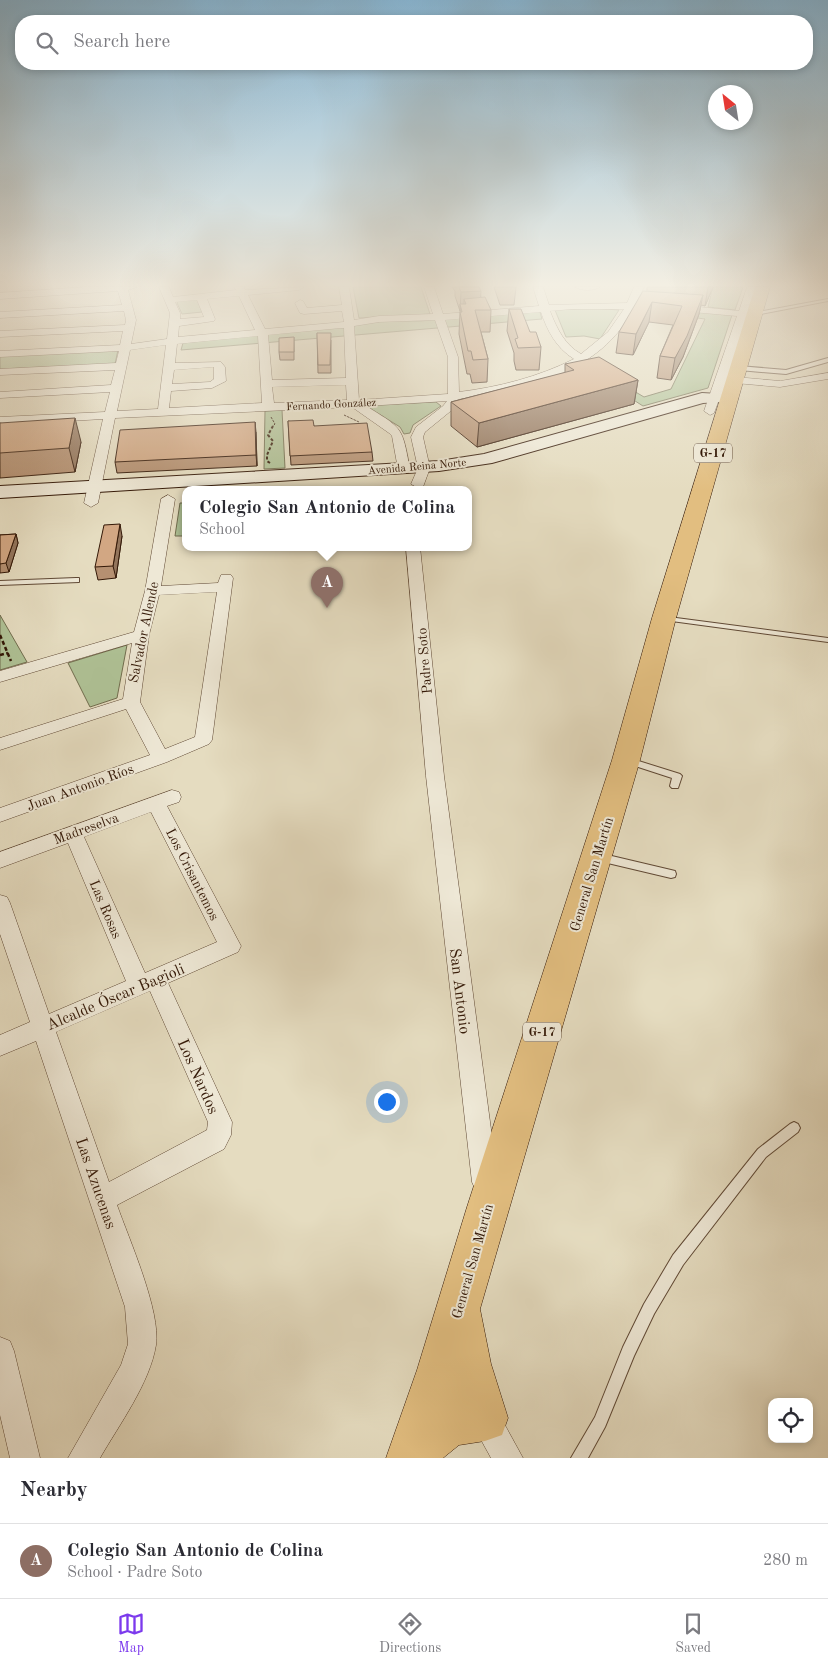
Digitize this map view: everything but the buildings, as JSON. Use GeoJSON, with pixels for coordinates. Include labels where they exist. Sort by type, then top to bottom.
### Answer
{"type":"FeatureCollection","features":[{"type":"Feature","properties":{"kind":"main road","name":"General San Martín"},"geometry":{"type":"LineString","coordinates":[[410,1457],[440,1370],[488,1207],[626,760],[738,355]]}},
{"type":"Feature","properties":{"kind":"main road"},"geometry":{"type":"LineString","coordinates":[[410,1457],[440,1428],[460,1420],[485,1418],[468,1364],[459,1307]]}},
{"type":"Feature","properties":{"kind":"street"},"geometry":{"type":"LineString","coordinates":[[0,492],[93,495],[123,355]]}},
{"type":"Feature","properties":{"kind":"street"},"geometry":{"type":"LineString","coordinates":[[163,412],[170,355]]}},
{"type":"Feature","properties":{"kind":"street"},"geometry":{"type":"LineString","coordinates":[[263,355],[268,407]]}},
{"type":"Feature","properties":{"kind":"street"},"geometry":{"type":"LineString","coordinates":[[351,355],[353,402],[395,431],[412,479]]}},
{"type":"Feature","properties":{"kind":"street"},"geometry":{"type":"LineString","coordinates":[[412,479],[417,437],[420,430],[448,408],[454,395],[452,355]]}},
{"type":"Feature","properties":{"kind":"street"},"geometry":{"type":"LineString","coordinates":[[575,355],[582,359]]}},
{"type":"Feature","properties":{"kind":"street","name":"Fernando González"},"geometry":{"type":"LineString","coordinates":[[0,421],[337,403],[484,392],[528,382],[560,370],[587,355]]}},
{"type":"Feature","properties":{"kind":"street","name":"General San Martín"},"geometry":{"type":"LineString","coordinates":[[726,394],[718,392],[733,355]]}},
{"type":"Feature","properties":{"kind":"street"},"geometry":{"type":"LineString","coordinates":[[166,388],[212,386],[219,382],[220,367],[216,364],[169,367]]}},
{"type":"Feature","properties":{"kind":"street"},"geometry":{"type":"LineString","coordinates":[[0,372],[121,366]]}},
{"type":"Feature","properties":{"kind":"street"},"geometry":{"type":"LineString","coordinates":[[726,394],[828,376]]}},
{"type":"Feature","properties":{"kind":"street"},"geometry":{"type":"LineString","coordinates":[[266,384],[352,381]]}},
{"type":"Feature","properties":{"kind":"street"},"geometry":{"type":"LineString","coordinates":[[0,395],[116,388]]}},
{"type":"Feature","properties":{"kind":"street","name":"Avenida Reina Norte"},"geometry":{"type":"LineString","coordinates":[[252,486],[412,479],[500,471],[684,416],[726,394]]}},
{"type":"Feature","properties":{"kind":"street","name":"Avenida Reina Norte"},"geometry":{"type":"LineString","coordinates":[[340,486],[358,480]]}},
{"type":"Feature","properties":{"kind":"street","name":"Avenida Reina Norte"},"geometry":{"type":"LineString","coordinates":[[0,508],[93,495],[182,490]]}},
{"type":"Feature","properties":{"kind":"street","name":"Avenida Reina Norte"},"geometry":{"type":"LineString","coordinates":[[93,495],[177,499]]}},
{"type":"Feature","properties":{"kind":"street","name":"Salvador Allende"},"geometry":{"type":"LineString","coordinates":[[161,758],[132,702],[131,692],[152,591],[177,499]]}},
{"type":"Feature","properties":{"kind":"street","name":"Padre Soto"},"geometry":{"type":"LineString","coordinates":[[413,551],[434,776]]}},
{"type":"Feature","properties":{"kind":"street","name":"Juan Antonio Ríos"},"geometry":{"type":"LineString","coordinates":[[0,815],[161,758],[203,740],[226,582],[152,591]]}},
{"type":"Feature","properties":{"kind":"street"},"geometry":{"type":"LineString","coordinates":[[8,675],[142,636]]}},
{"type":"Feature","properties":{"kind":"street"},"geometry":{"type":"LineString","coordinates":[[0,744],[132,702]]}},
{"type":"Feature","properties":{"kind":"street","name":"San Antonio"},"geometry":{"type":"LineString","coordinates":[[434,776],[488,1207]]}},
{"type":"Feature","properties":{"kind":"street","name":"Madreselva"},"geometry":{"type":"LineString","coordinates":[[0,860],[164,800]]}},
{"type":"Feature","properties":{"kind":"street","name":"Los Crisantemos"},"geometry":{"type":"LineString","coordinates":[[164,800],[230,946]]}},
{"type":"Feature","properties":{"kind":"street","name":"Las Rosas"},"geometry":{"type":"LineString","coordinates":[[73,833],[147,982]]}},
{"type":"Feature","properties":{"kind":"street","name":"Las Azucenas"},"geometry":{"type":"LineString","coordinates":[[0,903],[139,1307],[142,1344],[133,1372],[83,1458]]}},
{"type":"Feature","properties":{"kind":"street","name":"Alcalde Óscar Bagioli"},"geometry":{"type":"LineString","coordinates":[[0,1046],[230,946]]}},
{"type":"Feature","properties":{"kind":"street","name":"Los Nardos"},"geometry":{"type":"LineString","coordinates":[[102,1199],[209,1144],[219,1135],[221,1129],[220,1122],[147,982]]}},
{"type":"Feature","properties":{"kind":"street"},"geometry":{"type":"LineString","coordinates":[[0,1351],[25,1458]]}},
{"type":"Feature","properties":{"kind":"street"},"geometry":{"type":"LineString","coordinates":[[440,1370],[474,1404],[485,1418],[508,1458]]}},
{"type":"Feature","properties":{"kind":"lane"},"geometry":{"type":"LineString","coordinates":[[726,394],[786,372],[828,360]]}},
{"type":"Feature","properties":{"kind":"lane"},"geometry":{"type":"LineString","coordinates":[[0,583],[76,580]]}},
{"type":"Feature","properties":{"kind":"lane"},"geometry":{"type":"LineString","coordinates":[[664,618],[828,640]]}},
{"type":"Feature","properties":{"kind":"lane"},"geometry":{"type":"LineString","coordinates":[[626,760],[677,776],[675,786]]}},
{"type":"Feature","properties":{"kind":"lane"},"geometry":{"type":"LineString","coordinates":[[596,856],[671,874]]}},
{"type":"Feature","properties":{"kind":"lane"},"geometry":{"type":"LineString","coordinates":[[579,1458],[600,1422],[628,1352],[648,1309],[678,1260],[762,1153],[794,1128]]}},
{"type":"Feature","properties":{"kind":"path"},"geometry":{"type":"LineString","coordinates":[[337,403],[344,415],[363,424]]}},
{"type":"Feature","properties":{"kind":"path"},"geometry":{"type":"LineString","coordinates":[[265,467],[275,467],[267,461],[267,455],[273,444],[273,441],[269,438],[269,430],[275,424],[268,407]]}},
{"type":"Feature","properties":{"kind":"path"},"geometry":{"type":"LineString","coordinates":[[0,635],[8,653],[8,675]]}},
{"type":"Feature","properties":{"kind":"path"},"geometry":{"type":"LineString","coordinates":[[0,655],[8,653]]}},
{"type":"Feature","properties":{"kind":"green space"},"geometry":{"type":"Polygon","coordinates":[[[117,355],[115,364],[0,369],[0,356],[117,355]]]}},
{"type":"Feature","properties":{"kind":"green space"},"geometry":{"type":"Polygon","coordinates":[[[687,355],[719,355],[708,388],[643,406],[599,378],[469,402],[466,398],[585,362],[644,397],[671,389],[687,355]]]}},
{"type":"Feature","properties":{"kind":"green space"},"geometry":{"type":"Polygon","coordinates":[[[436,402],[441,406],[413,425],[410,433],[404,434],[400,427],[368,407],[372,405],[436,402]]]}},
{"type":"Feature","properties":{"kind":"green space"},"geometry":{"type":"Polygon","coordinates":[[[282,410],[285,468],[264,469],[265,411],[282,410]]]}},
{"type":"Feature","properties":{"kind":"green space"},"geometry":{"type":"Polygon","coordinates":[[[180,503],[182,503],[182,536],[175,536],[180,503]]]}},
{"type":"Feature","properties":{"kind":"green space"},"geometry":{"type":"Polygon","coordinates":[[[0,615],[27,662],[0,670],[0,615]]]}},
{"type":"Feature","properties":{"kind":"green space"},"geometry":{"type":"Polygon","coordinates":[[[127,645],[117,698],[90,707],[68,663],[127,645]]]}},
{"type":"Feature","properties":{"kind":"place","name":"Colegio San Antonio de Colina"},"geometry":{"type":"Point","coordinates":[327,608]}}]}
